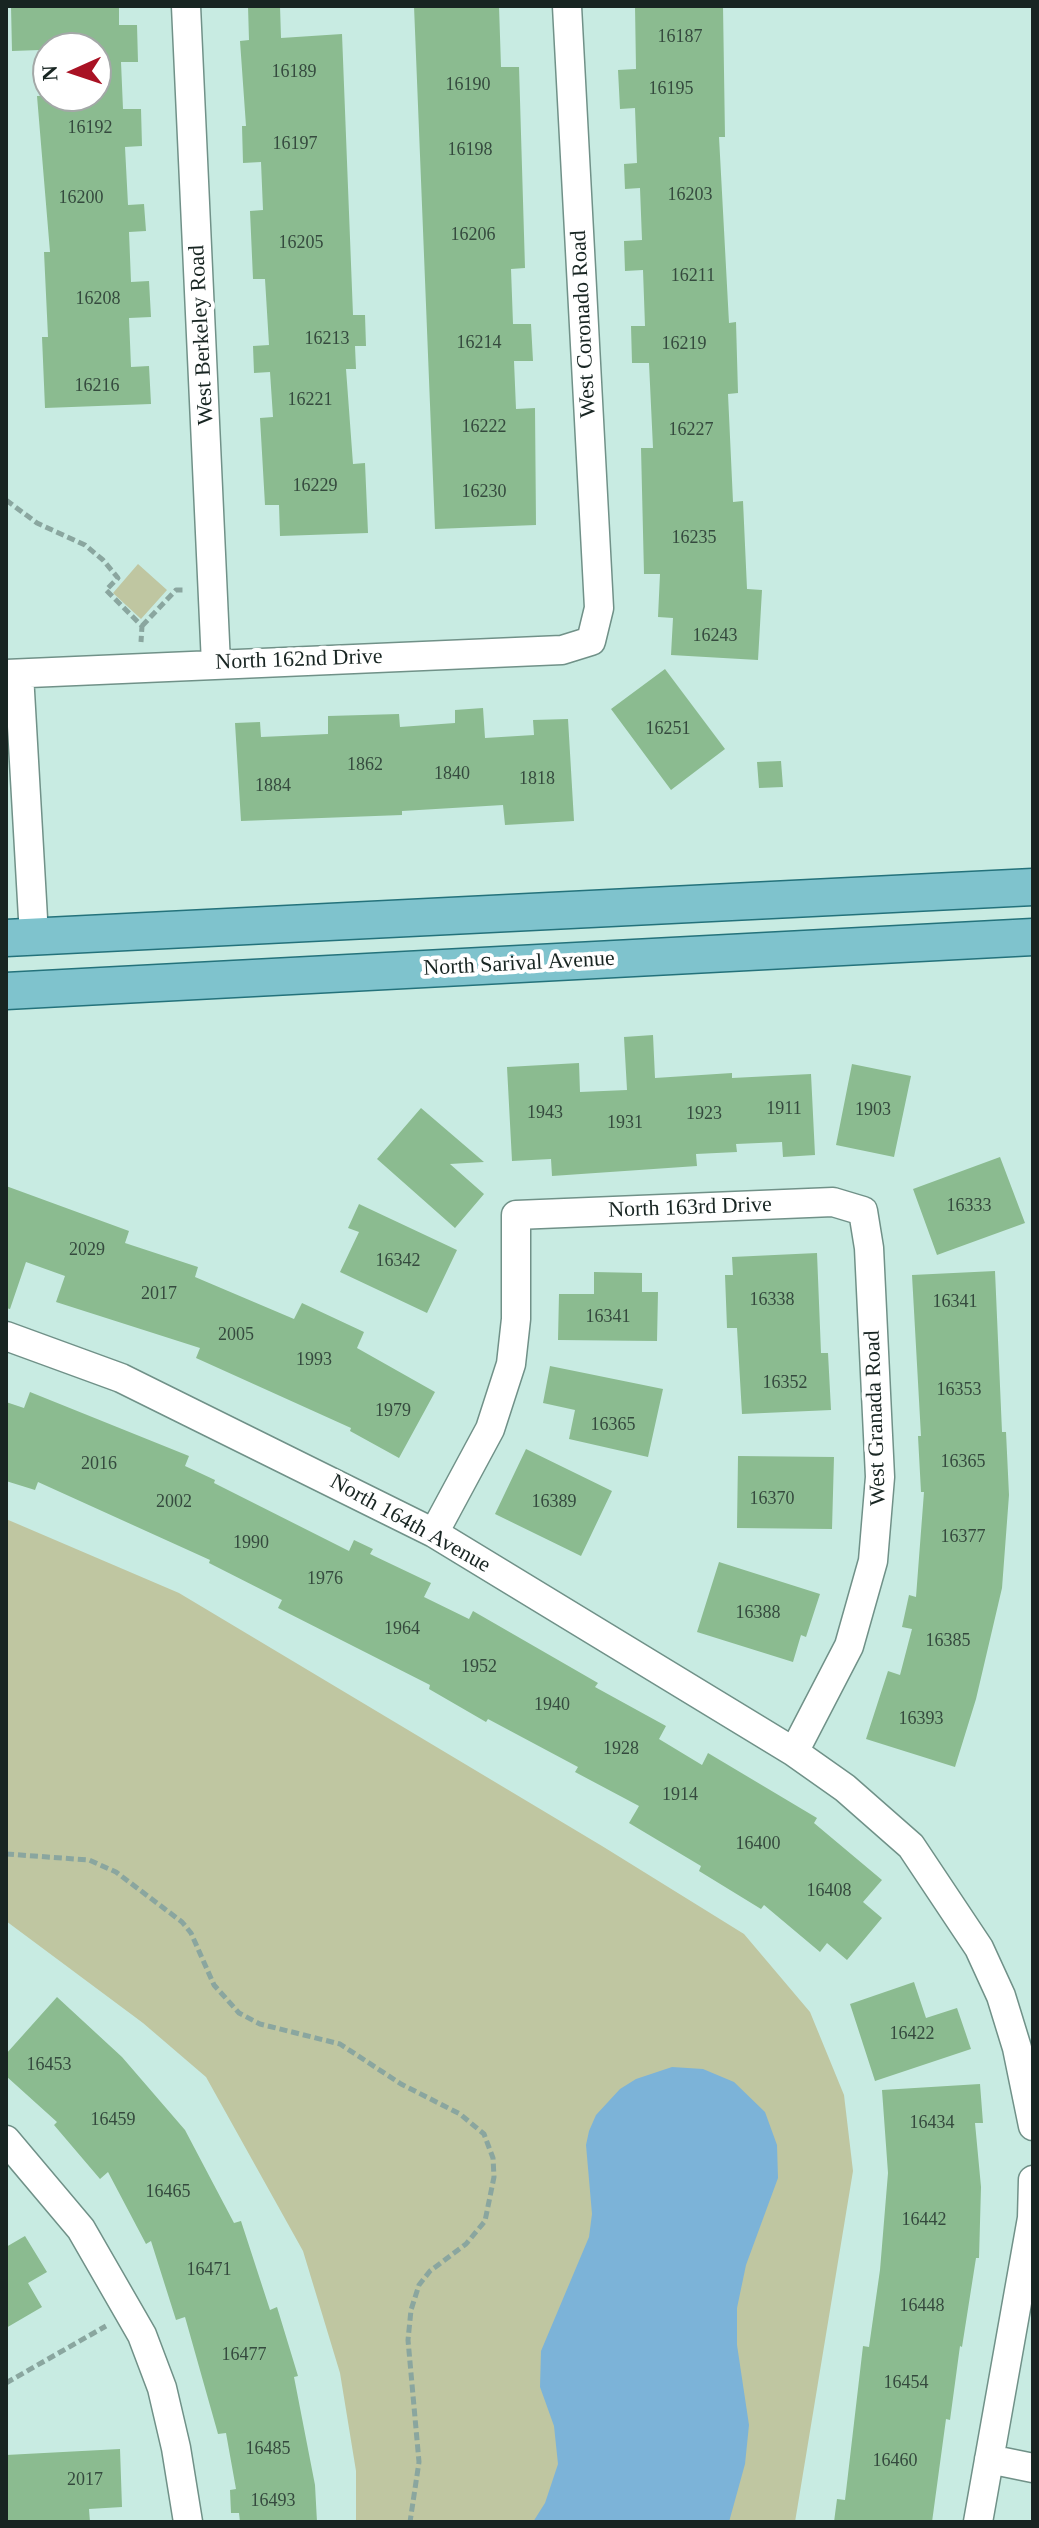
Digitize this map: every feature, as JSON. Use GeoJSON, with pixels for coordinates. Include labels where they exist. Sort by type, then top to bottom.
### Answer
{"type":"FeatureCollection","features":[{"type":"Feature","properties":{"kind":"main road"},"geometry":{"type":"LineString","coordinates":[[20,937],[1033,887]]}},
{"type":"Feature","properties":{"kind":"main road","name":"North Sarival Avenue"},"geometry":{"type":"LineString","coordinates":[[6,991],[1033,937]]}},
{"type":"Feature","properties":{"kind":"street","name":"West Berkeley Road"},"geometry":{"type":"LineString","coordinates":[[186,6],[216,664]]}},
{"type":"Feature","properties":{"kind":"street","name":"West Coronado Road"},"geometry":{"type":"LineString","coordinates":[[567,6],[599,608],[591,641]]}},
{"type":"Feature","properties":{"kind":"street","name":"North 162nd Drive"},"geometry":{"type":"LineString","coordinates":[[12,674],[562,650],[591,641]]}},
{"type":"Feature","properties":{"kind":"street"},"geometry":{"type":"LineString","coordinates":[[12,674],[20,937]]}},
{"type":"Feature","properties":{"kind":"street","name":"North 163rd Drive"},"geometry":{"type":"LineString","coordinates":[[434,1533],[490,1429],[508,1376],[516,1319],[516,1215],[833,1202],[863,1211]]}},
{"type":"Feature","properties":{"kind":"street","name":"West Granada Road"},"geometry":{"type":"LineString","coordinates":[[794,1752],[849,1646],[873,1561],[880,1477],[869,1248],[863,1211]]}},
{"type":"Feature","properties":{"kind":"street","name":"North 164th Avenue"},"geometry":{"type":"LineString","coordinates":[[6,1336],[121,1378],[434,1533],[794,1752]]}},
{"type":"Feature","properties":{"kind":"street"},"geometry":{"type":"LineString","coordinates":[[794,1752],[882,1816],[911,1846],[943,1890],[979,1948],[1001,1996],[1027,2089],[1033,2126]]}},
{"type":"Feature","properties":{"kind":"street"},"geometry":{"type":"LineString","coordinates":[[6,2140],[81,2229],[131,2312],[162,2388],[188,2522]]}},
{"type":"Feature","properties":{"kind":"street"},"geometry":{"type":"LineString","coordinates":[[978,2522],[1032,2218],[1033,2180]]}},
{"type":"Feature","properties":{"kind":"street"},"geometry":{"type":"LineString","coordinates":[[989,2459],[1033,2468]]}},
{"type":"Feature","properties":{"kind":"path"},"geometry":{"type":"LineString","coordinates":[[6,500],[37,523],[85,545],[103,560],[118,578],[106,590],[142,626]]}},
{"type":"Feature","properties":{"kind":"path"},"geometry":{"type":"LineString","coordinates":[[141,667],[142,626],[176,590],[213,588]]}},
{"type":"Feature","properties":{"kind":"path"},"geometry":{"type":"LineString","coordinates":[[6,1854],[89,1860],[116,1872],[182,1922],[191,1933],[221,1997],[239,2013],[260,2024],[340,2044],[401,2084],[460,2114],[484,2134],[493,2158],[494,2177],[485,2221],[476,2236],[430,2271],[419,2285],[411,2310],[409,2360],[417,2412],[419,2462],[410,2522]]}},
{"type":"Feature","properties":{"kind":"path"},"geometry":{"type":"LineString","coordinates":[[6,2383],[131,2312]]}},
{"type":"Feature","properties":{"kind":"green space"},"geometry":{"type":"Polygon","coordinates":[[[138,564],[167,590],[141,619],[113,593],[138,564]]]}},
{"type":"Feature","properties":{"kind":"green space"},"geometry":{"type":"Polygon","coordinates":[[[6,1519],[179,1593],[602,1846],[744,1934],[810,2012],[844,2095],[853,2171],[795,2522],[356,2522],[356,2471],[340,2373],[303,2251],[206,2077],[143,2023],[6,1921],[6,1519]]]}},
{"type":"Feature","properties":{"kind":"water"},"geometry":{"type":"Polygon","coordinates":[[[672,2067],[703,2069],[734,2082],[765,2112],[777,2145],[778,2178],[746,2265],[737,2308],[737,2345],[749,2425],[745,2464],[729,2522],[533,2522],[545,2503],[558,2464],[554,2426],[540,2387],[541,2351],[589,2237],[592,2214],[586,2145],[589,2131],[596,2115],[620,2089],[636,2079],[672,2067]]]}},
{"type":"Feature","properties":{"kind":"building"},"geometry":{"type":"Polygon","coordinates":[[[11,6],[119,6],[119,25],[137,25],[138,62],[121,62],[123,109],[141,109],[142,146],[125,147],[128,205],[144,204],[146,231],[129,232],[131,282],[149,281],[151,317],[129,318],[131,367],[149,366],[151,404],[45,408],[42,337],[48,337],[44,252],[50,252],[38,112],[112,112],[112,32],[32,32],[32,50],[12,51],[11,6]]]}},
{"type":"Feature","properties":{"kind":"building"},"geometry":{"type":"Polygon","coordinates":[[[248,6],[280,6],[281,38],[342,34],[353,315],[365,315],[366,346],[355,346],[356,369],[346,369],[353,464],[365,463],[368,533],[280,536],[279,505],[265,505],[260,418],[273,417],[270,372],[254,373],[253,346],[269,345],[265,279],[253,279],[250,211],[263,210],[261,162],[243,163],[242,126],[246,126],[240,41],[249,40],[248,6]]]}},
{"type":"Feature","properties":{"kind":"building"},"geometry":{"type":"Polygon","coordinates":[[[414,6],[499,6],[501,67],[519,67],[525,268],[511,269],[513,324],[531,324],[533,361],[514,361],[516,409],[535,408],[536,525],[435,529],[414,6]]]}},
{"type":"Feature","properties":{"kind":"building"},"geometry":{"type":"Polygon","coordinates":[[[635,6],[723,6],[725,137],[719,137],[729,323],[736,322],[738,393],[728,394],[733,502],[743,501],[747,589],[762,590],[758,660],[671,655],[673,618],[658,617],[660,574],[644,574],[641,448],[653,448],[649,363],[632,363],[631,326],[645,326],[643,270],[625,271],[624,241],[642,240],[640,188],[625,189],[624,164],[637,163],[635,108],[620,109],[618,70],[636,69],[635,6]]]}},
{"type":"Feature","properties":{"kind":"building"},"geometry":{"type":"Polygon","coordinates":[[[665,669],[725,749],[671,790],[611,709],[665,669]]]}},
{"type":"Feature","properties":{"kind":"building"},"geometry":{"type":"Polygon","coordinates":[[[483,708],[485,738],[534,735],[533,720],[568,719],[574,821],[505,825],[503,805],[402,811],[402,815],[241,821],[235,723],[260,722],[261,737],[328,734],[328,716],[399,714],[400,727],[455,723],[455,710],[483,708]]]}},
{"type":"Feature","properties":{"kind":"building"},"geometry":{"type":"Polygon","coordinates":[[[781,761],[783,787],[759,788],[757,762],[781,761]]]}},
{"type":"Feature","properties":{"kind":"building"},"geometry":{"type":"Polygon","coordinates":[[[653,1035],[655,1078],[732,1073],[732,1078],[811,1074],[815,1155],[783,1157],[782,1142],[736,1144],[737,1152],[696,1154],[697,1166],[552,1176],[551,1159],[512,1161],[507,1067],[579,1063],[580,1092],[627,1090],[624,1037],[653,1035]]]}},
{"type":"Feature","properties":{"kind":"building"},"geometry":{"type":"Polygon","coordinates":[[[852,1064],[911,1076],[894,1157],[836,1145],[852,1064]]]}},
{"type":"Feature","properties":{"kind":"building"},"geometry":{"type":"Polygon","coordinates":[[[421,1108],[484,1162],[450,1164],[484,1194],[455,1228],[377,1159],[421,1108]]]}},
{"type":"Feature","properties":{"kind":"building"},"geometry":{"type":"Polygon","coordinates":[[[1000,1157],[1025,1223],[937,1255],[913,1189],[1000,1157]]]}},
{"type":"Feature","properties":{"kind":"building"},"geometry":{"type":"Polygon","coordinates":[[[6,1186],[129,1231],[125,1243],[198,1267],[195,1277],[294,1319],[302,1303],[364,1332],[357,1348],[435,1392],[399,1458],[350,1431],[351,1428],[196,1358],[200,1348],[56,1302],[65,1276],[26,1262],[10,1309],[6,1308],[6,1186]]]}},
{"type":"Feature","properties":{"kind":"building"},"geometry":{"type":"Polygon","coordinates":[[[359,1204],[457,1250],[427,1313],[340,1272],[359,1232],[348,1228],[359,1204]]]}},
{"type":"Feature","properties":{"kind":"building"},"geometry":{"type":"Polygon","coordinates":[[[817,1253],[821,1353],[828,1353],[831,1410],[742,1414],[737,1328],[727,1328],[725,1275],[733,1275],[732,1257],[817,1253]]]}},
{"type":"Feature","properties":{"kind":"building"},"geometry":{"type":"Polygon","coordinates":[[[995,1271],[1002,1432],[1006,1432],[1009,1495],[1002,1588],[976,1699],[955,1767],[866,1739],[888,1671],[900,1675],[912,1629],[902,1627],[909,1595],[916,1597],[924,1492],[921,1492],[912,1275],[995,1271]]]}},
{"type":"Feature","properties":{"kind":"building"},"geometry":{"type":"Polygon","coordinates":[[[594,1272],[642,1273],[642,1292],[658,1292],[657,1341],[558,1340],[559,1294],[594,1294],[594,1272]]]}},
{"type":"Feature","properties":{"kind":"building"},"geometry":{"type":"Polygon","coordinates":[[[550,1366],[663,1389],[648,1457],[569,1439],[575,1410],[543,1403],[550,1366]]]}},
{"type":"Feature","properties":{"kind":"building"},"geometry":{"type":"Polygon","coordinates":[[[30,1392],[189,1456],[185,1466],[349,1551],[354,1540],[373,1549],[370,1554],[431,1583],[424,1597],[469,1619],[473,1611],[598,1683],[595,1687],[666,1726],[659,1739],[702,1765],[708,1753],[817,1818],[814,1823],[882,1880],[863,1902],[882,1918],[847,1960],[827,1943],[820,1952],[764,1905],[761,1909],[699,1871],[701,1866],[629,1823],[639,1806],[575,1772],[578,1767],[488,1719],[486,1722],[429,1689],[430,1685],[278,1608],[282,1600],[209,1563],[210,1560],[38,1482],[35,1490],[6,1481],[6,1402],[24,1408],[30,1392]]]}},
{"type":"Feature","properties":{"kind":"building"},"geometry":{"type":"Polygon","coordinates":[[[526,1449],[612,1491],[581,1556],[495,1514],[526,1449]]]}},
{"type":"Feature","properties":{"kind":"building"},"geometry":{"type":"Polygon","coordinates":[[[738,1456],[834,1457],[832,1529],[737,1528],[738,1456]]]}},
{"type":"Feature","properties":{"kind":"building"},"geometry":{"type":"Polygon","coordinates":[[[719,1562],[820,1594],[806,1637],[801,1635],[793,1662],[697,1632],[719,1562]]]}},
{"type":"Feature","properties":{"kind":"building"},"geometry":{"type":"Polygon","coordinates":[[[914,1982],[926,2018],[957,2008],[971,2049],[875,2081],[850,2004],[914,1982]]]}},
{"type":"Feature","properties":{"kind":"building"},"geometry":{"type":"Polygon","coordinates":[[[57,1997],[122,2057],[185,2130],[234,2223],[241,2221],[270,2310],[277,2307],[298,2376],[294,2377],[315,2485],[317,2522],[240,2522],[239,2513],[231,2513],[230,2490],[236,2489],[226,2433],[218,2434],[185,2317],[176,2320],[151,2241],[146,2244],[108,2172],[100,2179],[54,2125],[57,2122],[6,2076],[6,2054],[57,1997]]]}},
{"type":"Feature","properties":{"kind":"building"},"geometry":{"type":"Polygon","coordinates":[[[980,2084],[983,2123],[975,2123],[981,2187],[979,2258],[976,2258],[960,2346],[950,2420],[946,2419],[932,2522],[834,2522],[837,2499],[845,2500],[863,2346],[869,2347],[880,2270],[888,2173],[882,2090],[980,2084]]]}},
{"type":"Feature","properties":{"kind":"building"},"geometry":{"type":"Polygon","coordinates":[[[25,2236],[47,2272],[28,2283],[42,2307],[6,2328],[6,2247],[25,2236]]]}},
{"type":"Feature","properties":{"kind":"building"},"geometry":{"type":"Polygon","coordinates":[[[120,2449],[122,2507],[89,2509],[90,2522],[6,2522],[6,2455],[120,2449]]]}}]}
